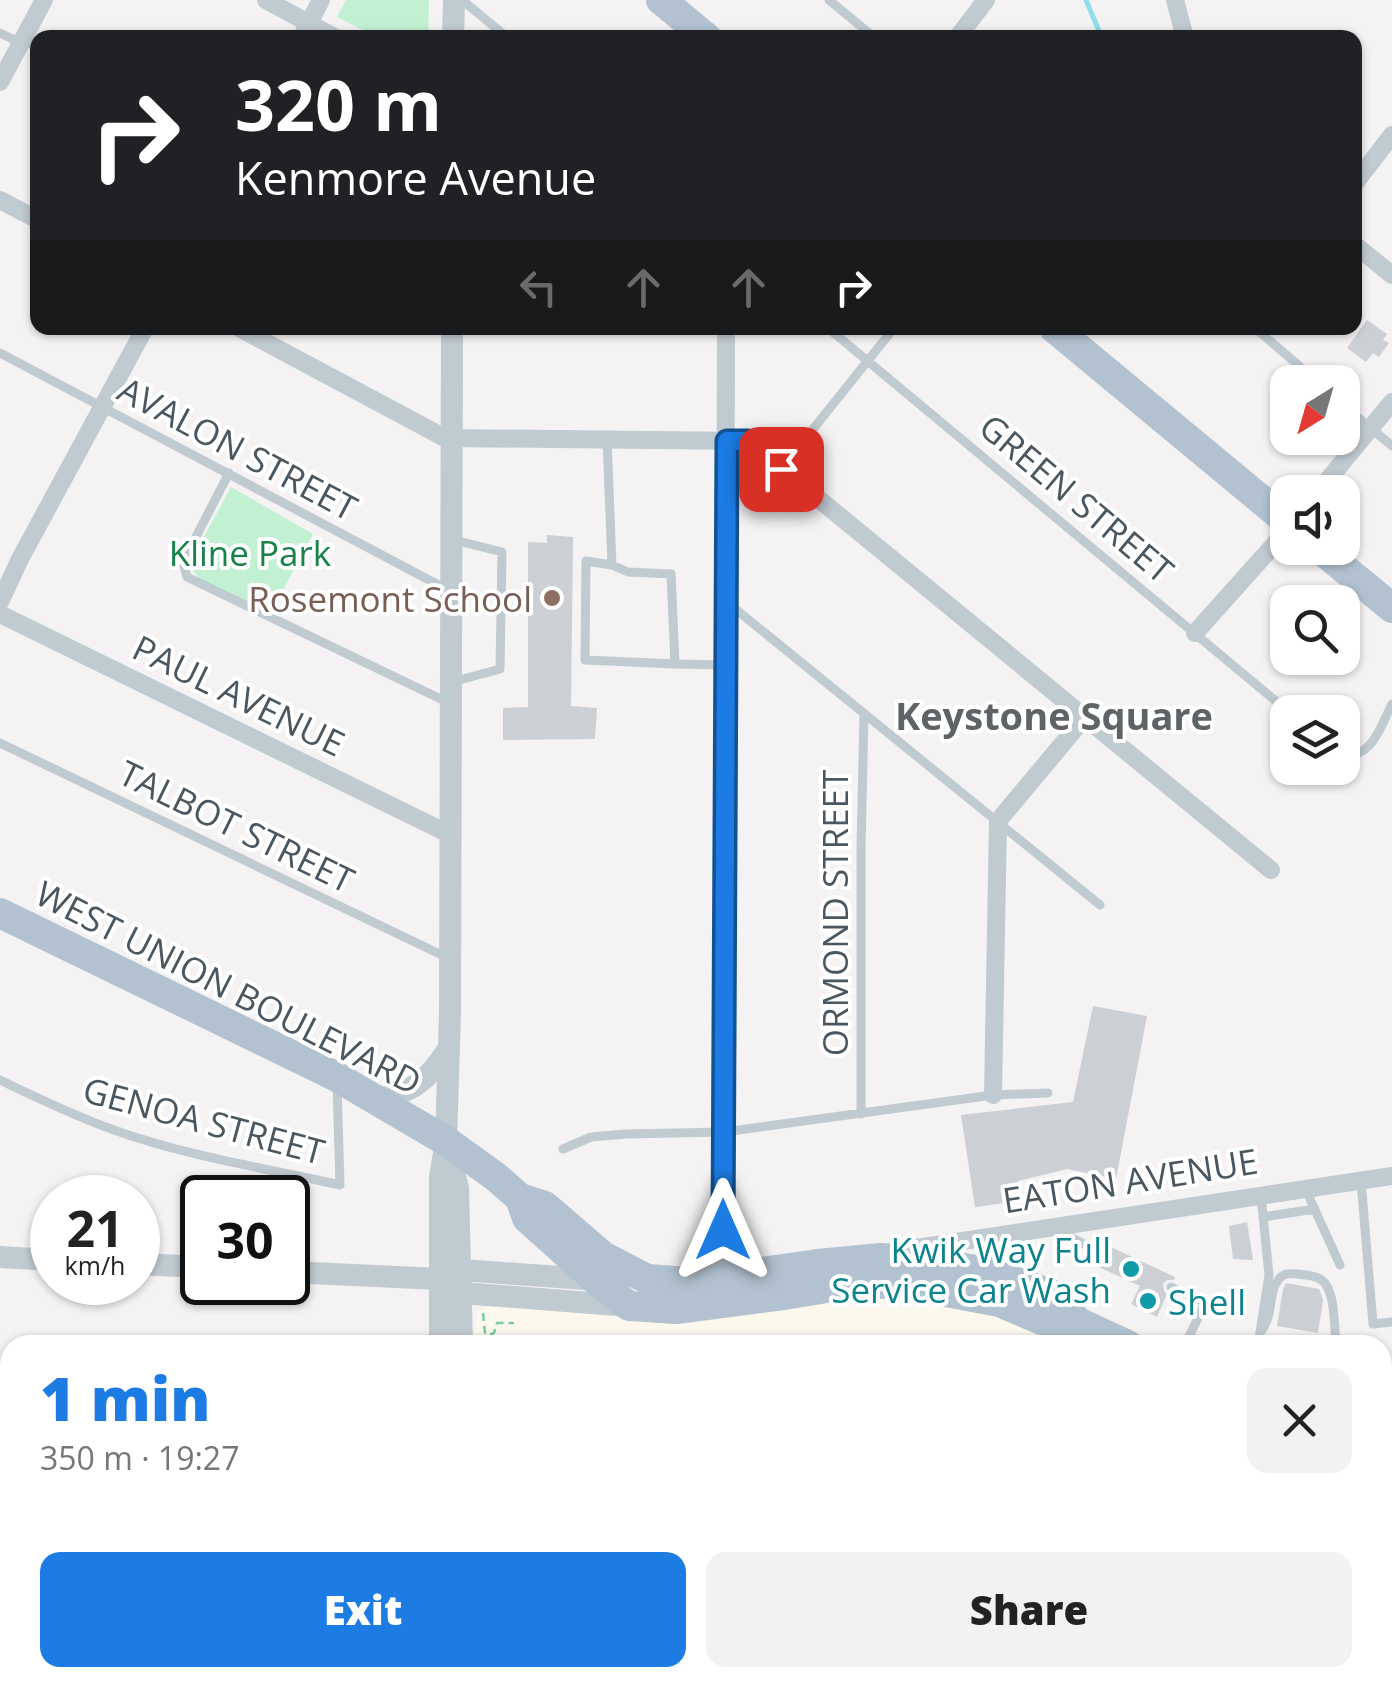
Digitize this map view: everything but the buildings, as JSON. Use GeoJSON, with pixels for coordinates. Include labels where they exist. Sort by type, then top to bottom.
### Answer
{"type":"FeatureCollection","features":[{"type":"Feature","properties":{"kind":"main road"},"geometry":{"type":"LineString","coordinates":[[661,0],[697,30]]}},
{"type":"Feature","properties":{"kind":"main road"},"geometry":{"type":"LineString","coordinates":[[1062,335],[1270,507]]}},
{"type":"Feature","properties":{"kind":"main road"},"geometry":{"type":"LineString","coordinates":[[1340,565],[1392,608]]}},
{"type":"Feature","properties":{"kind":"main road","name":"WEST UNION BOULEVARD"},"geometry":{"type":"LineString","coordinates":[[0,913],[337,1076],[446,1141],[520,1198],[545,1206],[604,1256],[648,1279],[692,1282],[818,1264],[881,1258],[915,1260],[988,1272],[1062,1298],[1076,1321],[1106,1335]]}},
{"type":"Feature","properties":{"kind":"main road","name":"WEST UNION BOULEVARD"},"geometry":{"type":"LineString","coordinates":[[520,1198],[528,1218],[629,1306],[676,1309],[839,1286],[898,1283],[999,1302],[1056,1326],[1076,1321]]}},
{"type":"Feature","properties":{"kind":"street"},"geometry":{"type":"LineString","coordinates":[[32,30],[44,0]]}},
{"type":"Feature","properties":{"kind":"street"},"geometry":{"type":"LineString","coordinates":[[266,0],[305,30],[321,0]]}},
{"type":"Feature","properties":{"kind":"street"},"geometry":{"type":"LineString","coordinates":[[454,0],[454,30]]}},
{"type":"Feature","properties":{"kind":"street"},"geometry":{"type":"LineString","coordinates":[[1175,0],[1183,30]]}},
{"type":"Feature","properties":{"kind":"street"},"geometry":{"type":"LineString","coordinates":[[963,30],[986,1]]}},
{"type":"Feature","properties":{"kind":"street"},"geometry":{"type":"LineString","coordinates":[[0,82],[27,43]]}},
{"type":"Feature","properties":{"kind":"street"},"geometry":{"type":"LineString","coordinates":[[1362,174],[1392,135]]}},
{"type":"Feature","properties":{"kind":"street"},"geometry":{"type":"LineString","coordinates":[[0,200],[30,216]]}},
{"type":"Feature","properties":{"kind":"street"},"geometry":{"type":"LineString","coordinates":[[1362,250],[1392,274]]}},
{"type":"Feature","properties":{"kind":"street"},"geometry":{"type":"LineString","coordinates":[[0,602],[141,335]]}},
{"type":"Feature","properties":{"kind":"street"},"geometry":{"type":"LineString","coordinates":[[251,335],[444,438],[748,441],[1271,870]]}},
{"type":"Feature","properties":{"kind":"street"},"geometry":{"type":"LineString","coordinates":[[452,335],[450,959],[446,1141],[440,1177],[461,1288],[462,1335]]}},
{"type":"Feature","properties":{"kind":"street"},"geometry":{"type":"LineString","coordinates":[[723,1279],[726,335]]}},
{"type":"Feature","properties":{"kind":"street"},"geometry":{"type":"LineString","coordinates":[[1332,475],[1392,402]]}},
{"type":"Feature","properties":{"kind":"street"},"geometry":{"type":"LineString","coordinates":[[1196,633],[1270,549]]}},
{"type":"Feature","properties":{"kind":"street","name":"PAUL AVENUE"},"geometry":{"type":"LineString","coordinates":[[0,614],[449,834]]}},
{"type":"Feature","properties":{"kind":"street"},"geometry":{"type":"LineString","coordinates":[[993,1095],[998,821],[1084,716]]}},
{"type":"Feature","properties":{"kind":"street"},"geometry":{"type":"LineString","coordinates":[[375,1099],[400,1094],[424,1082],[448,1049]]}},
{"type":"Feature","properties":{"kind":"street","name":"EATON AVENUE"},"geometry":{"type":"LineString","coordinates":[[881,1258],[924,1246],[1392,1176]]}},
{"type":"Feature","properties":{"kind":"street"},"geometry":{"type":"LineString","coordinates":[[0,1258],[30,1259]]}},
{"type":"Feature","properties":{"kind":"street"},"geometry":{"type":"LineString","coordinates":[[310,1274],[629,1306]]}},
{"type":"Feature","properties":{"kind":"street"},"geometry":{"type":"LineString","coordinates":[[461,1288],[648,1279]]}},
{"type":"Feature","properties":{"kind":"street"},"geometry":{"type":"LineString","coordinates":[[444,1335],[461,1288]]}},
{"type":"Feature","properties":{"kind":"lane"},"geometry":{"type":"LineString","coordinates":[[462,0],[498,30]]}},
{"type":"Feature","properties":{"kind":"lane"},"geometry":{"type":"LineString","coordinates":[[835,2],[866,30]]}},
{"type":"Feature","properties":{"kind":"lane"},"geometry":{"type":"LineString","coordinates":[[0,33],[27,43]]}},
{"type":"Feature","properties":{"kind":"lane","name":"GREEN STREET"},"geometry":{"type":"LineString","coordinates":[[837,335],[1270,696]]}},
{"type":"Feature","properties":{"kind":"lane"},"geometry":{"type":"LineString","coordinates":[[781,469],[888,335]]}},
{"type":"Feature","properties":{"kind":"lane"},"geometry":{"type":"LineString","coordinates":[[1263,335],[1298,365]]}},
{"type":"Feature","properties":{"kind":"lane","name":"AVALON STREET"},"geometry":{"type":"LineString","coordinates":[[0,353],[450,592]]}},
{"type":"Feature","properties":{"kind":"lane"},"geometry":{"type":"LineString","coordinates":[[1360,419],[1392,446]]}},
{"type":"Feature","properties":{"kind":"lane"},"geometry":{"type":"LineString","coordinates":[[607,440],[612,565]]}},
{"type":"Feature","properties":{"kind":"lane"},"geometry":{"type":"LineString","coordinates":[[229,473],[187,554],[187,577],[450,692],[500,668],[502,552],[451,539]]}},
{"type":"Feature","properties":{"kind":"lane"},"geometry":{"type":"LineString","coordinates":[[675,664],[672,574],[628,572],[586,561],[585,660],[675,664],[726,665]]}},
{"type":"Feature","properties":{"kind":"lane"},"geometry":{"type":"LineString","coordinates":[[726,602],[1100,905]]}},
{"type":"Feature","properties":{"kind":"lane"},"geometry":{"type":"LineString","coordinates":[[1360,754],[1369,747],[1392,704]]}},
{"type":"Feature","properties":{"kind":"lane","name":"ORMOND STREET"},"geometry":{"type":"LineString","coordinates":[[861,1114],[864,712]]}},
{"type":"Feature","properties":{"kind":"lane","name":"TALBOT STREET"},"geometry":{"type":"LineString","coordinates":[[0,742],[450,959]]}},
{"type":"Feature","properties":{"kind":"lane","name":"GENOA STREET"},"geometry":{"type":"LineString","coordinates":[[0,1080],[116,1131],[340,1185],[337,1076]]}},
{"type":"Feature","properties":{"kind":"lane"},"geometry":{"type":"LineString","coordinates":[[563,1149],[590,1137],[724,1132],[993,1095],[1048,1093]]}},
{"type":"Feature","properties":{"kind":"lane"},"geometry":{"type":"LineString","coordinates":[[1360,1181],[1373,1324],[1392,1322]]}},
{"type":"Feature","properties":{"kind":"lane"},"geometry":{"type":"LineString","coordinates":[[1309,1188],[1340,1264]]}},
{"type":"Feature","properties":{"kind":"lane"},"geometry":{"type":"LineString","coordinates":[[1260,1333],[1269,1275],[1261,1196]]}},
{"type":"Feature","properties":{"kind":"lane"},"geometry":{"type":"LineString","coordinates":[[1263,1217],[1315,1209]]}},
{"type":"Feature","properties":{"kind":"lane"},"geometry":{"type":"LineString","coordinates":[[1052,1228],[1094,1249]]}},
{"type":"Feature","properties":{"kind":"lane"},"geometry":{"type":"LineString","coordinates":[[1260,1333],[1268,1322],[1274,1285],[1287,1273],[1316,1276],[1324,1282],[1330,1290],[1335,1335]]}},
{"type":"Feature","properties":{"kind":"lane"},"geometry":{"type":"LineString","coordinates":[[1171,1287],[1205,1303],[1191,1335]]}},
{"type":"Feature","properties":{"kind":"path"},"geometry":{"type":"LineString","coordinates":[[461,1288],[488,1335],[494,1333],[497,1323],[514,1323]]}},
{"type":"Feature","properties":{"kind":"shaded area"},"geometry":{"type":"Polygon","coordinates":[[[901,1292],[1025,1324],[1050,1335],[474,1335],[478,1312],[485,1307],[901,1292]]]}},
{"type":"Feature","properties":{"kind":"green space"},"geometry":{"type":"Polygon","coordinates":[[[346,0],[429,0],[428,30],[363,30],[337,17],[346,0]]]}},
{"type":"Feature","properties":{"kind":"green space","name":"Kline Park"},"geometry":{"type":"Polygon","coordinates":[[[231,487],[313,534],[270,614],[202,580],[194,570],[193,557],[231,487]]]}},
{"type":"Feature","properties":{"kind":"waterway"},"geometry":{"type":"LineString","coordinates":[[1086,0],[1099,30]]}},
{"type":"Feature","properties":{"kind":"place","name":"Rosemont School"},"geometry":{"type":"Point","coordinates":[552,598]}},
{"type":"Feature","properties":{"kind":"place","name":"Kwik Way Full Service Car Wash"},"geometry":{"type":"Point","coordinates":[1131,1269]}},
{"type":"Feature","properties":{"kind":"place","name":"Shell"},"geometry":{"type":"Point","coordinates":[1148,1301]}},
{"type":"Feature","properties":{"kind":"district","name":"Keystone Square"},"geometry":{"type":"Point","coordinates":[1054,715]}},
{"type":"Feature","properties":{"kind":"route"},"geometry":{"type":"LineString","coordinates":[[723,1230],[727,441],[748,441],[781,469]]}}]}
